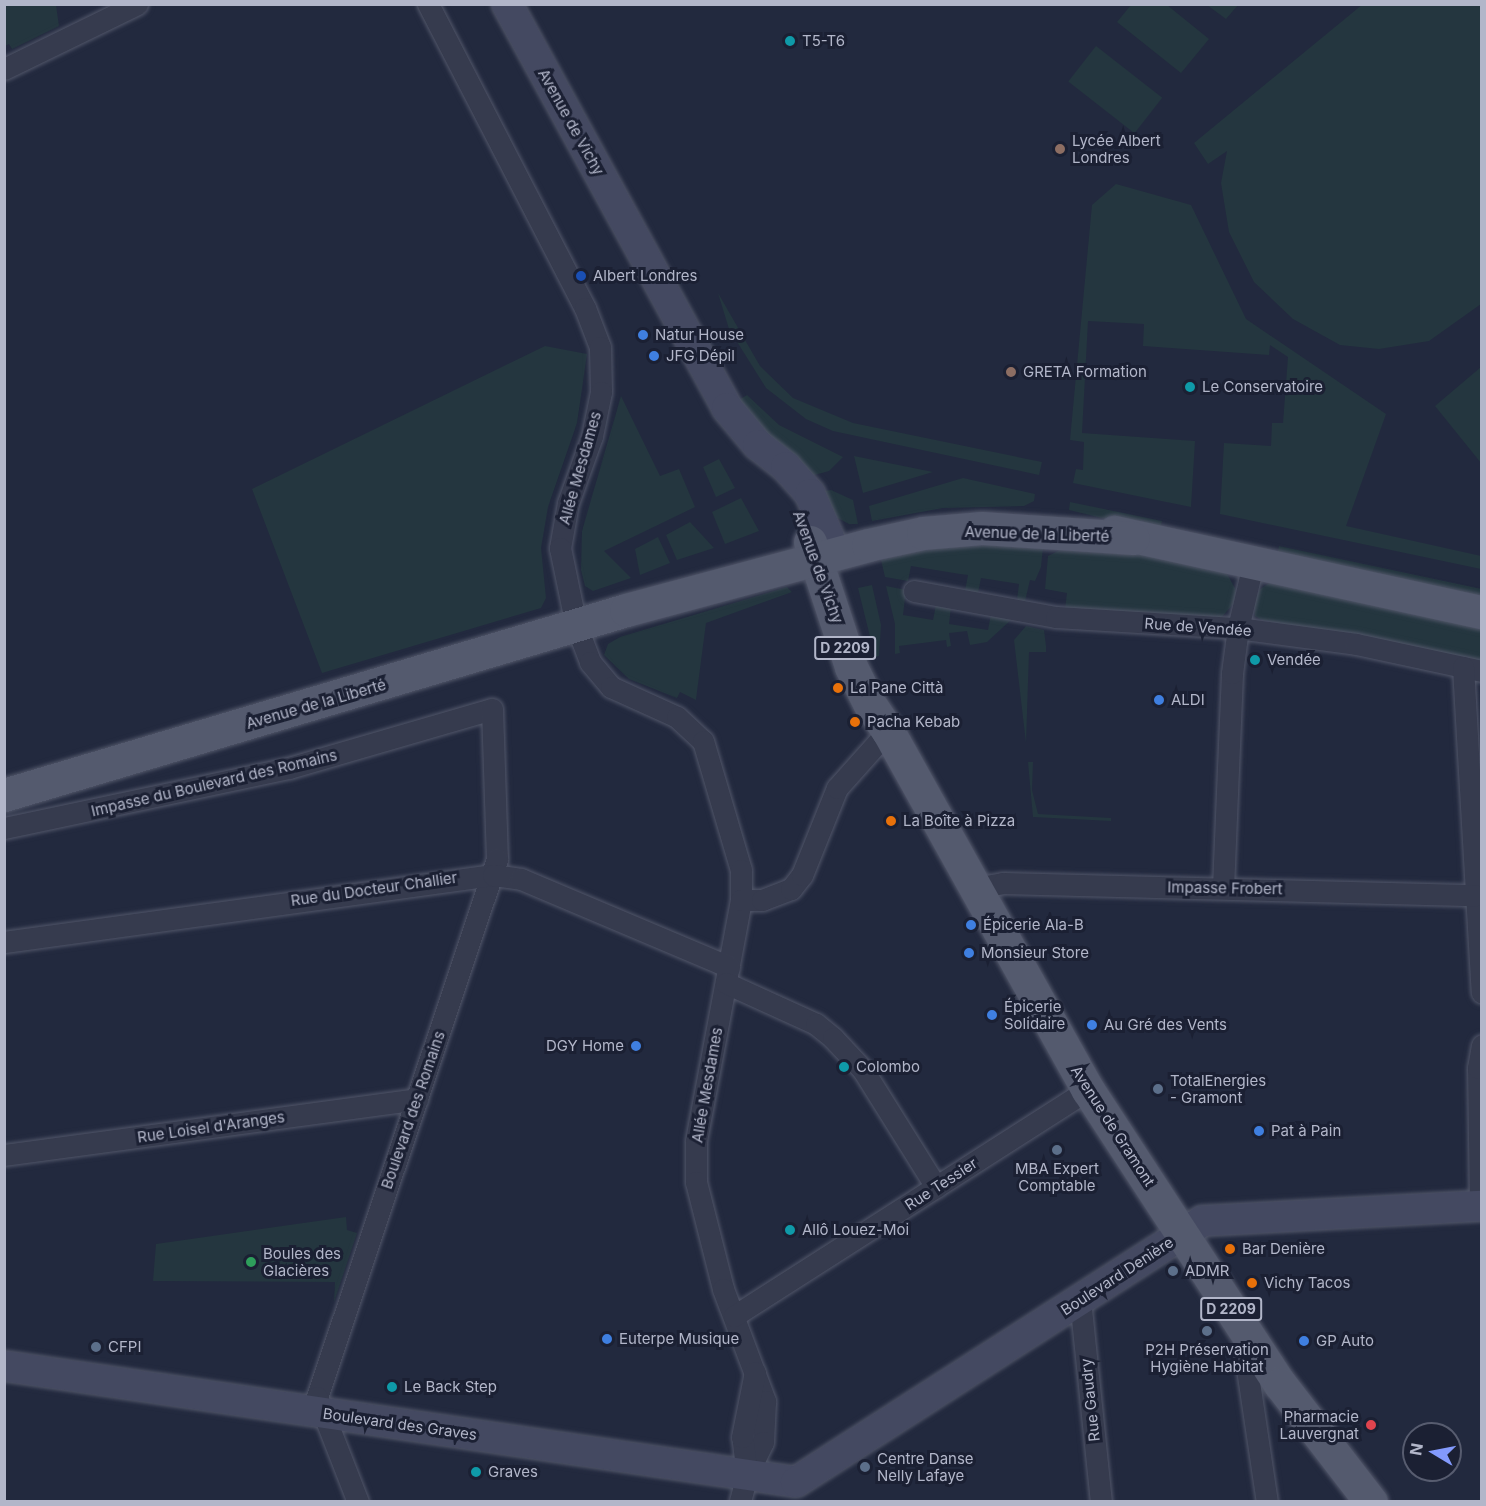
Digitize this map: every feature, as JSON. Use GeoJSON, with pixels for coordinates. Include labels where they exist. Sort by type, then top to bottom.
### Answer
{"type":"FeatureCollection","features":[{"type":"Feature","properties":{"kind":"main road","name":"Avenue de la Liberté"},"geometry":{"type":"LineString","coordinates":[[4,795],[626,610],[920,517],[982,511],[1063,514],[1133,538],[1482,612]]}},
{"type":"Feature","properties":{"kind":"main road","name":"Avenue de Vichy"},"geometry":{"type":"LineString","coordinates":[[822,548],[888,731]]}},
{"type":"Feature","properties":{"kind":"main road","name":"Avenue de Gramont"},"geometry":{"type":"LineString","coordinates":[[888,731],[1088,1090],[1280,1384],[1371,1502]]}},
{"type":"Feature","properties":{"kind":"street"},"geometry":{"type":"LineString","coordinates":[[4,69],[137,4]]}},
{"type":"Feature","properties":{"kind":"street","name":"Allée Mesdames"},"geometry":{"type":"LineString","coordinates":[[428,4],[585,308],[600,347],[601,392],[592,436],[568,503],[560,548],[576,625],[590,662],[611,687],[677,717],[703,741],[737,853],[741,900],[696,1141],[696,1182],[702,1220],[734,1316],[755,1370],[742,1437],[744,1488]]}},
{"type":"Feature","properties":{"kind":"street","name":"Avenue de Vichy"},"geometry":{"type":"LineString","coordinates":[[507,4],[727,408],[810,494],[822,548]]}},
{"type":"Feature","properties":{"kind":"street"},"geometry":{"type":"LineString","coordinates":[[1223,888],[1238,628],[1253,564]]}},
{"type":"Feature","properties":{"kind":"street","name":"Rue de Vendée"},"geometry":{"type":"LineString","coordinates":[[914,591],[1056,617],[1238,628],[1356,644],[1473,669]]}},
{"type":"Feature","properties":{"kind":"street"},"geometry":{"type":"LineString","coordinates":[[1473,669],[1475,895],[1482,992]]}},
{"type":"Feature","properties":{"kind":"street","name":"Impasse du Boulevard des Romains"},"geometry":{"type":"LineString","coordinates":[[4,828],[288,768],[492,709]]}},
{"type":"Feature","properties":{"kind":"street","name":"Boulevard des Romains"},"geometry":{"type":"LineString","coordinates":[[358,1502],[318,1397],[319,1390],[497,859],[492,709]]}},
{"type":"Feature","properties":{"kind":"street"},"geometry":{"type":"LineString","coordinates":[[741,900],[762,900],[791,889],[802,874],[837,788],[888,731]]}},
{"type":"Feature","properties":{"kind":"street","name":"Rue du Docteur Challier"},"geometry":{"type":"LineString","coordinates":[[4,942],[493,874],[520,879],[727,975],[816,1024],[833,1038],[863,1070],[936,1187]]}},
{"type":"Feature","properties":{"kind":"street","name":"Impasse Frobert"},"geometry":{"type":"LineString","coordinates":[[975,888],[1003,883],[1475,895]]}},
{"type":"Feature","properties":{"kind":"street"},"geometry":{"type":"LineString","coordinates":[[1481,1206],[1478,1068],[1482,1045]]}},
{"type":"Feature","properties":{"kind":"street","name":"Rue Tessier"},"geometry":{"type":"LineString","coordinates":[[734,1316],[1088,1090]]}},
{"type":"Feature","properties":{"kind":"street","name":"Rue Loisel d'Aranges"},"geometry":{"type":"LineString","coordinates":[[4,1155],[417,1099]]}},
{"type":"Feature","properties":{"kind":"street","name":"Boulevard Denière"},"geometry":{"type":"LineString","coordinates":[[798,1492],[1080,1299],[1202,1221],[1218,1218],[1481,1206]]}},
{"type":"Feature","properties":{"kind":"street","name":"Rue Gaudry"},"geometry":{"type":"LineString","coordinates":[[1080,1299],[1101,1502]]}},
{"type":"Feature","properties":{"kind":"street"},"geometry":{"type":"LineString","coordinates":[[1249,1338],[1246,1362],[1266,1502]]}},
{"type":"Feature","properties":{"kind":"street","name":"Boulevard des Graves"},"geometry":{"type":"LineString","coordinates":[[4,1366],[325,1414],[744,1488],[798,1492]]}},
{"type":"Feature","properties":{"kind":"street"},"geometry":{"type":"LineString","coordinates":[[1252,1413],[1280,1384]]}},
{"type":"Feature","properties":{"kind":"shaded area"},"geometry":{"type":"Polygon","coordinates":[[[5,4],[56,5],[59,26],[12,49],[9,44],[5,46],[5,4]]]}},
{"type":"Feature","properties":{"kind":"shaded area"},"geometry":{"type":"Polygon","coordinates":[[[1363,4],[1482,5],[1481,304],[1429,341],[1379,349],[1340,345],[1293,319],[1254,282],[1229,232],[1221,183],[1227,151],[1208,164],[1194,143],[1363,4]]]}},
{"type":"Feature","properties":{"kind":"shaded area"},"geometry":{"type":"Polygon","coordinates":[[[1131,5],[1167,5],[1209,39],[1181,73],[1117,22],[1131,5]]]}},
{"type":"Feature","properties":{"kind":"shaded area"},"geometry":{"type":"Polygon","coordinates":[[[1207,5],[1238,5],[1226,19],[1207,5]]]}},
{"type":"Feature","properties":{"kind":"shaded area"},"geometry":{"type":"Polygon","coordinates":[[[1096,46],[1162,98],[1134,133],[1068,81],[1096,46]]]}},
{"type":"Feature","properties":{"kind":"shaded area"},"geometry":{"type":"Polygon","coordinates":[[[1116,184],[1191,205],[1246,319],[1386,414],[1346,526],[1481,556],[1481,569],[1220,514],[1224,443],[1271,446],[1272,423],[1283,423],[1288,357],[1270,345],[1269,355],[1143,346],[1144,324],[1088,321],[1082,433],[1195,441],[1191,507],[1073,483],[1076,469],[1083,470],[1084,442],[1070,440],[1092,205],[1116,184]]]}},
{"type":"Feature","properties":{"kind":"shaded area"},"geometry":{"type":"Polygon","coordinates":[[[718,293],[760,366],[793,398],[853,423],[1042,462],[1039,475],[833,431],[806,419],[766,388],[729,329],[718,293]]]}},
{"type":"Feature","properties":{"kind":"shaded area"},"geometry":{"type":"Polygon","coordinates":[[[545,346],[587,354],[577,423],[548,507],[541,548],[546,598],[541,608],[322,673],[252,489],[545,346]]]}},
{"type":"Feature","properties":{"kind":"shaded area"},"geometry":{"type":"Polygon","coordinates":[[[1481,367],[1481,463],[1435,406],[1481,367]]]}},
{"type":"Feature","properties":{"kind":"shaded area"},"geometry":{"type":"Polygon","coordinates":[[[747,395],[779,425],[843,457],[829,471],[811,476],[732,404],[747,395]]]}},
{"type":"Feature","properties":{"kind":"shaded area"},"geometry":{"type":"Polygon","coordinates":[[[621,396],[660,476],[679,469],[695,507],[604,551],[631,578],[593,591],[585,586],[581,570],[582,531],[621,396]]]}},
{"type":"Feature","properties":{"kind":"shaded area"},"geometry":{"type":"Polygon","coordinates":[[[854,456],[933,472],[863,493],[854,456]]]}},
{"type":"Feature","properties":{"kind":"shaded area"},"geometry":{"type":"Polygon","coordinates":[[[719,459],[735,488],[716,497],[703,467],[719,459]]]}},
{"type":"Feature","properties":{"kind":"shaded area"},"geometry":{"type":"Polygon","coordinates":[[[963,478],[1035,494],[1034,501],[1024,506],[943,508],[872,521],[869,506],[963,478]]]}},
{"type":"Feature","properties":{"kind":"shaded area"},"geometry":{"type":"Polygon","coordinates":[[[831,490],[853,500],[858,524],[849,524],[832,515],[823,491],[831,490]]]}},
{"type":"Feature","properties":{"kind":"shaded area"},"geometry":{"type":"Polygon","coordinates":[[[741,498],[759,531],[725,544],[712,512],[741,498]]]}},
{"type":"Feature","properties":{"kind":"shaded area"},"geometry":{"type":"Polygon","coordinates":[[[1070,502],[1162,521],[1159,532],[1069,510],[1070,502]]]}},
{"type":"Feature","properties":{"kind":"shaded area"},"geometry":{"type":"Polygon","coordinates":[[[690,522],[714,548],[677,560],[666,535],[690,522]]]}},
{"type":"Feature","properties":{"kind":"shaded area"},"geometry":{"type":"Polygon","coordinates":[[[658,537],[670,563],[640,575],[635,549],[658,537]]]}},
{"type":"Feature","properties":{"kind":"shaded area"},"geometry":{"type":"Polygon","coordinates":[[[1044,537],[1041,567],[1035,581],[1030,580],[1025,601],[1017,600],[1019,584],[981,578],[978,593],[965,591],[968,575],[911,566],[908,581],[885,577],[881,560],[921,549],[1044,537]]]}},
{"type":"Feature","properties":{"kind":"shaded area"},"geometry":{"type":"Polygon","coordinates":[[[1279,546],[1481,589],[1479,602],[1276,559],[1279,546]]]}},
{"type":"Feature","properties":{"kind":"shaded area"},"geometry":{"type":"Polygon","coordinates":[[[1064,548],[1127,549],[1226,572],[1236,590],[1234,603],[1221,618],[1065,609],[1067,593],[1045,589],[1048,556],[1064,548]]]}},
{"type":"Feature","properties":{"kind":"shaded area"},"geometry":{"type":"Polygon","coordinates":[[[1272,581],[1481,624],[1481,662],[1262,620],[1255,616],[1254,603],[1259,590],[1272,581]]]}},
{"type":"Feature","properties":{"kind":"shaded area"},"geometry":{"type":"Polygon","coordinates":[[[872,585],[881,625],[879,656],[875,657],[858,588],[872,585]]]}},
{"type":"Feature","properties":{"kind":"shaded area"},"geometry":{"type":"Polygon","coordinates":[[[886,586],[906,590],[903,615],[933,620],[936,605],[951,607],[949,624],[988,630],[991,614],[1013,618],[987,642],[970,645],[967,631],[949,633],[951,646],[947,647],[946,640],[899,646],[900,653],[895,654],[895,624],[886,586]]]}},
{"type":"Feature","properties":{"kind":"shaded area"},"geometry":{"type":"Polygon","coordinates":[[[787,587],[792,592],[706,623],[696,700],[680,692],[677,698],[629,679],[604,655],[608,644],[620,637],[787,587]]]}},
{"type":"Feature","properties":{"kind":"shaded area"},"geometry":{"type":"Polygon","coordinates":[[[1026,626],[1044,630],[1046,652],[1029,652],[1026,743],[1014,640],[1026,626]]]}},
{"type":"Feature","properties":{"kind":"shaded area"},"geometry":{"type":"Polygon","coordinates":[[[1028,762],[1033,762],[1032,790],[1038,814],[1111,818],[1111,821],[1033,817],[1028,762]]]}},
{"type":"Feature","properties":{"kind":"shaded area","name":"Boules des Glacières"},"geometry":{"type":"Polygon","coordinates":[[[346,1217],[347,1230],[357,1233],[334,1302],[335,1282],[153,1281],[156,1244],[346,1217]]]}},
{"type":"Feature","properties":{"kind":"place","name":"T5-T6"},"geometry":{"type":"Point","coordinates":[790,41]}},
{"type":"Feature","properties":{"kind":"place","name":"Lycée Albert Londres"},"geometry":{"type":"Point","coordinates":[1060,149]}},
{"type":"Feature","properties":{"kind":"place","name":"Albert Londres"},"geometry":{"type":"Point","coordinates":[581,276]}},
{"type":"Feature","properties":{"kind":"place","name":"Natur House"},"geometry":{"type":"Point","coordinates":[643,335]}},
{"type":"Feature","properties":{"kind":"place","name":"JFG Dépil"},"geometry":{"type":"Point","coordinates":[654,356]}},
{"type":"Feature","properties":{"kind":"place","name":"GRETA Formation"},"geometry":{"type":"Point","coordinates":[1011,372]}},
{"type":"Feature","properties":{"kind":"place","name":"Le Conservatoire"},"geometry":{"type":"Point","coordinates":[1190,387]}},
{"type":"Feature","properties":{"kind":"place","name":"Vendée"},"geometry":{"type":"Point","coordinates":[1255,660]}},
{"type":"Feature","properties":{"kind":"place","name":"La Pane Città"},"geometry":{"type":"Point","coordinates":[838,688]}},
{"type":"Feature","properties":{"kind":"place","name":"ALDI"},"geometry":{"type":"Point","coordinates":[1159,700]}},
{"type":"Feature","properties":{"kind":"place","name":"Pacha Kebab"},"geometry":{"type":"Point","coordinates":[855,722]}},
{"type":"Feature","properties":{"kind":"place","name":"La Boîte à Pizza"},"geometry":{"type":"Point","coordinates":[891,821]}},
{"type":"Feature","properties":{"kind":"place","name":"Épicerie Ala-B"},"geometry":{"type":"Point","coordinates":[971,925]}},
{"type":"Feature","properties":{"kind":"place","name":"Monsieur Store"},"geometry":{"type":"Point","coordinates":[969,953]}},
{"type":"Feature","properties":{"kind":"place","name":"Épicerie Solidaire"},"geometry":{"type":"Point","coordinates":[992,1015]}},
{"type":"Feature","properties":{"kind":"place","name":"Au Gré des Vents"},"geometry":{"type":"Point","coordinates":[1092,1025]}},
{"type":"Feature","properties":{"kind":"place","name":"DGY Home"},"geometry":{"type":"Point","coordinates":[636,1046]}},
{"type":"Feature","properties":{"kind":"place","name":"Colombo"},"geometry":{"type":"Point","coordinates":[844,1067]}},
{"type":"Feature","properties":{"kind":"place","name":"TotalEnergies - Gramont"},"geometry":{"type":"Point","coordinates":[1158,1089]}},
{"type":"Feature","properties":{"kind":"place","name":"Pat à Pain"},"geometry":{"type":"Point","coordinates":[1259,1131]}},
{"type":"Feature","properties":{"kind":"place","name":"MBA Expert Comptable"},"geometry":{"type":"Point","coordinates":[1057,1150]}},
{"type":"Feature","properties":{"kind":"place","name":"Allô Louez-Moi"},"geometry":{"type":"Point","coordinates":[790,1230]}},
{"type":"Feature","properties":{"kind":"place","name":"Bar Denière"},"geometry":{"type":"Point","coordinates":[1230,1249]}},
{"type":"Feature","properties":{"kind":"place","name":"Boules des Glacières"},"geometry":{"type":"Point","coordinates":[251,1262]}},
{"type":"Feature","properties":{"kind":"place","name":"ADMR"},"geometry":{"type":"Point","coordinates":[1173,1271]}},
{"type":"Feature","properties":{"kind":"place","name":"Vichy Tacos"},"geometry":{"type":"Point","coordinates":[1252,1283]}},
{"type":"Feature","properties":{"kind":"place","name":"P2H Préservation Hygiène Habitat"},"geometry":{"type":"Point","coordinates":[1207,1331]}},
{"type":"Feature","properties":{"kind":"place","name":"Euterpe Musique"},"geometry":{"type":"Point","coordinates":[607,1339]}},
{"type":"Feature","properties":{"kind":"place","name":"GP Auto"},"geometry":{"type":"Point","coordinates":[1304,1341]}},
{"type":"Feature","properties":{"kind":"place","name":"CFPI"},"geometry":{"type":"Point","coordinates":[96,1347]}},
{"type":"Feature","properties":{"kind":"place","name":"Le Back Step"},"geometry":{"type":"Point","coordinates":[392,1387]}},
{"type":"Feature","properties":{"kind":"place","name":"Pharmacie Lauvergnat"},"geometry":{"type":"Point","coordinates":[1371,1425]}},
{"type":"Feature","properties":{"kind":"place","name":"Centre Danse Nelly Lafaye"},"geometry":{"type":"Point","coordinates":[865,1467]}},
{"type":"Feature","properties":{"kind":"place","name":"Graves"},"geometry":{"type":"Point","coordinates":[476,1472]}}]}
